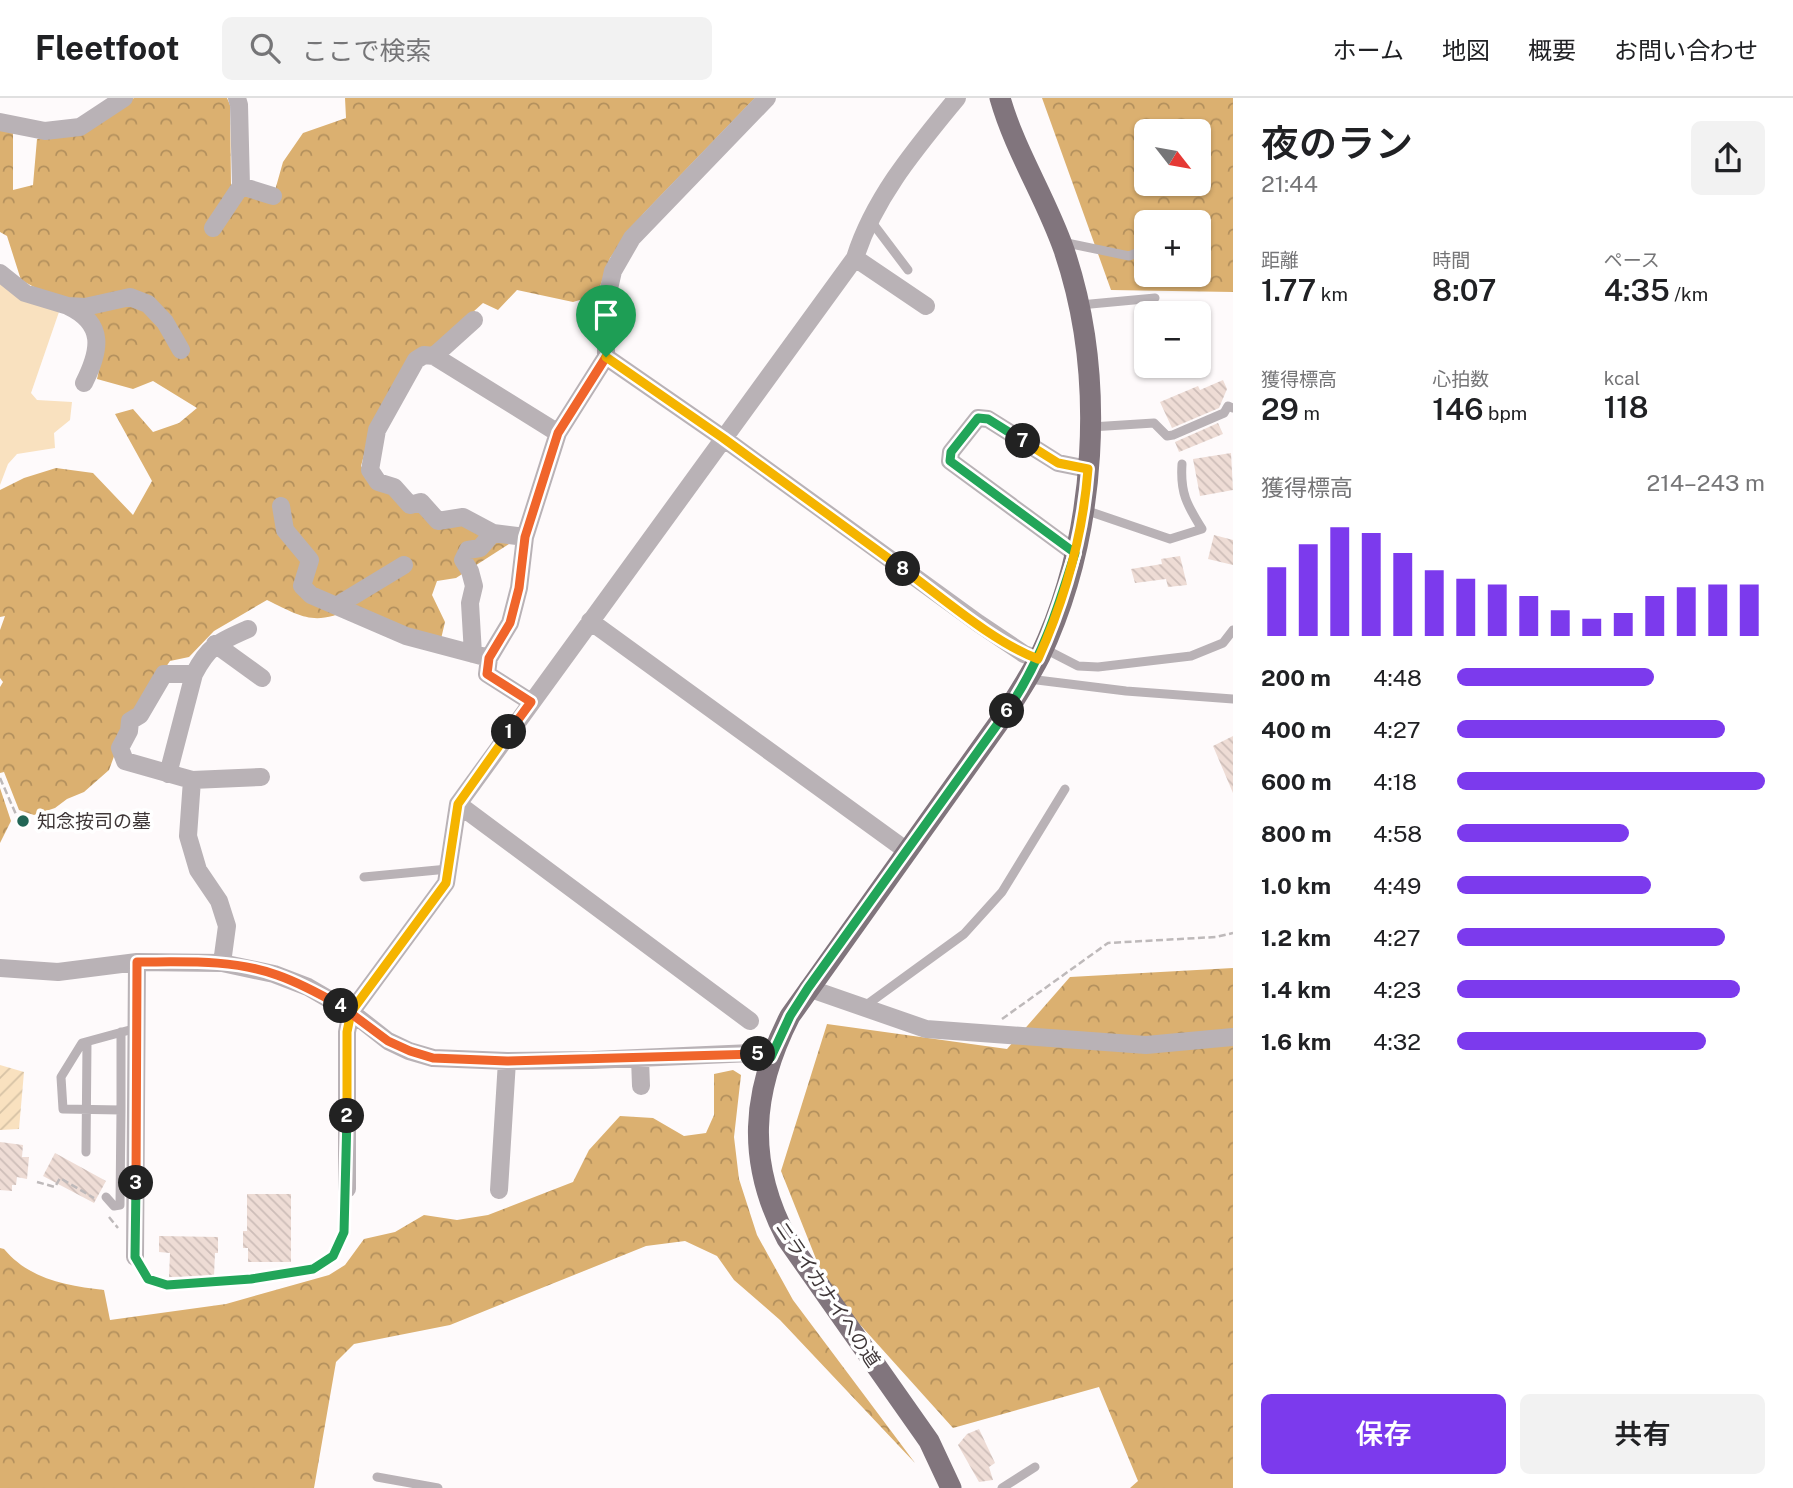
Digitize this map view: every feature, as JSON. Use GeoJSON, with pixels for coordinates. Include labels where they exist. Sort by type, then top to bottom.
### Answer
{"type":"FeatureCollection","features":[{"type":"Feature","properties":{"kind":"main road","name":"ニライカナイへの道"},"geometry":{"type":"LineString","coordinates":[[951,1488],[929,1441],[802,1263],[775,1215],[761,1170],[758,1121],[762,1090],[771,1057],[790,1016],[991,735],[1027,679],[1052,628],[1075,553],[1084,509],[1091,427],[1086,345],[1060,242],[1000,98]]}},
{"type":"Feature","properties":{"kind":"street"},"geometry":{"type":"LineString","coordinates":[[0,122],[45,131],[80,127],[124,98]]}},
{"type":"Feature","properties":{"kind":"street"},"geometry":{"type":"LineString","coordinates":[[213,228],[241,186],[237,98]]}},
{"type":"Feature","properties":{"kind":"street"},"geometry":{"type":"LineString","coordinates":[[481,656],[510,623],[519,588],[525,537],[558,433],[606,357],[606,302],[613,271],[632,238],[767,98]]}},
{"type":"Feature","properties":{"kind":"street"},"geometry":{"type":"LineString","coordinates":[[346,1189],[347,1032],[351,1012],[446,883],[458,804],[855,258],[862,237],[904,164],[957,98]]}},
{"type":"Feature","properties":{"kind":"street"},"geometry":{"type":"LineString","coordinates":[[241,186],[273,196]]}},
{"type":"Feature","properties":{"kind":"street"},"geometry":{"type":"LineString","coordinates":[[855,258],[926,306]]}},
{"type":"Feature","properties":{"kind":"street"},"geometry":{"type":"LineString","coordinates":[[0,274],[25,293],[68,306],[85,307],[130,297],[148,304],[165,322],[181,350]]}},
{"type":"Feature","properties":{"kind":"street"},"geometry":{"type":"LineString","coordinates":[[68,306],[87,318],[95,330],[97,342],[93,365],[84,383]]}},
{"type":"Feature","properties":{"kind":"street"},"geometry":{"type":"LineString","coordinates":[[434,356],[474,320]]}},
{"type":"Feature","properties":{"kind":"street"},"geometry":{"type":"LineString","coordinates":[[525,537],[493,533],[463,517],[438,521],[421,502],[410,505],[394,487],[378,482],[370,470],[377,430],[416,360],[424,355],[434,356],[558,433]]}},
{"type":"Feature","properties":{"kind":"street"},"geometry":{"type":"LineString","coordinates":[[606,357],[723,438],[978,623],[1024,654],[1041,654]]}},
{"type":"Feature","properties":{"kind":"street"},"geometry":{"type":"LineString","coordinates":[[1075,553],[950,461],[951,452],[978,418],[988,419],[1058,463],[1088,469]]}},
{"type":"Feature","properties":{"kind":"street"},"geometry":{"type":"LineString","coordinates":[[281,506],[285,530],[310,560],[302,586],[311,595],[406,636],[481,656]]}},
{"type":"Feature","properties":{"kind":"street"},"geometry":{"type":"LineString","coordinates":[[493,533],[480,548],[468,550],[463,560],[470,571],[474,586],[470,603],[481,656],[487,674],[531,702]]}},
{"type":"Feature","properties":{"kind":"street"},"geometry":{"type":"LineString","coordinates":[[338,605],[404,565]]}},
{"type":"Feature","properties":{"kind":"street"},"geometry":{"type":"LineString","coordinates":[[590,621],[907,851]]}},
{"type":"Feature","properties":{"kind":"street"},"geometry":{"type":"LineString","coordinates":[[168,774],[194,674],[202,659],[215,644],[248,629]]}},
{"type":"Feature","properties":{"kind":"street"},"geometry":{"type":"LineString","coordinates":[[215,644],[262,678]]}},
{"type":"Feature","properties":{"kind":"street"},"geometry":{"type":"LineString","coordinates":[[194,674],[164,674],[140,715],[130,721],[129,731],[120,748],[125,761],[192,780],[261,777]]}},
{"type":"Feature","properties":{"kind":"street"},"geometry":{"type":"LineString","coordinates":[[192,780],[188,836],[198,870],[219,901],[227,926],[222,963]]}},
{"type":"Feature","properties":{"kind":"street"},"geometry":{"type":"LineString","coordinates":[[458,804],[750,1021]]}},
{"type":"Feature","properties":{"kind":"street"},"geometry":{"type":"LineString","coordinates":[[131,1244],[129,1030],[137,962]]}},
{"type":"Feature","properties":{"kind":"street"},"geometry":{"type":"LineString","coordinates":[[0,968],[58,972],[137,962],[222,963],[274,974],[308,987],[351,1012],[388,1041],[433,1058],[507,1061],[752,1053],[771,1057]]}},
{"type":"Feature","properties":{"kind":"street"},"geometry":{"type":"LineString","coordinates":[[808,988],[926,1029],[1146,1045],[1233,1037]]}},
{"type":"Feature","properties":{"kind":"street"},"geometry":{"type":"LineString","coordinates":[[640,1058],[641,1086]]}},
{"type":"Feature","properties":{"kind":"street"},"geometry":{"type":"LineString","coordinates":[[499,1190],[507,1061]]}},
{"type":"Feature","properties":{"kind":"lane"},"geometry":{"type":"LineString","coordinates":[[871,221],[908,270]]}},
{"type":"Feature","properties":{"kind":"lane"},"geometry":{"type":"LineString","coordinates":[[1060,242],[1129,256],[1134,254]]}},
{"type":"Feature","properties":{"kind":"lane"},"geometry":{"type":"LineString","coordinates":[[1078,306],[1155,298]]}},
{"type":"Feature","properties":{"kind":"lane"},"geometry":{"type":"LineString","coordinates":[[1091,427],[1154,423],[1167,436],[1224,413],[1228,406],[1233,408]]}},
{"type":"Feature","properties":{"kind":"lane"},"geometry":{"type":"LineString","coordinates":[[1084,509],[1170,540],[1202,529],[1183,497],[1182,464]]}},
{"type":"Feature","properties":{"kind":"lane"},"geometry":{"type":"LineString","coordinates":[[1041,654],[1078,666],[1098,667],[1191,656],[1223,643],[1233,630]]}},
{"type":"Feature","properties":{"kind":"lane"},"geometry":{"type":"LineString","coordinates":[[1027,679],[1126,691],[1233,699]]}},
{"type":"Feature","properties":{"kind":"lane"},"geometry":{"type":"LineString","coordinates":[[863,1007],[964,934],[1002,892],[1065,789]]}},
{"type":"Feature","properties":{"kind":"lane"},"geometry":{"type":"LineString","coordinates":[[364,877],[448,869]]}},
{"type":"Feature","properties":{"kind":"lane"},"geometry":{"type":"LineString","coordinates":[[106,1197],[114,1206],[120,1205],[121,1110],[129,1030],[82,1043],[61,1077],[63,1109],[121,1110]]}},
{"type":"Feature","properties":{"kind":"lane"},"geometry":{"type":"LineString","coordinates":[[86,1152],[87,1042]]}},
{"type":"Feature","properties":{"kind":"lane"},"geometry":{"type":"LineString","coordinates":[[131,1244],[148,1279],[167,1285],[251,1279],[313,1269],[333,1256],[344,1232],[346,1189]]}},
{"type":"Feature","properties":{"kind":"lane"},"geometry":{"type":"LineString","coordinates":[[1002,1488],[1035,1467]]}},
{"type":"Feature","properties":{"kind":"lane"},"geometry":{"type":"LineString","coordinates":[[377,1476],[438,1488]]}},
{"type":"Feature","properties":{"kind":"path"},"geometry":{"type":"LineString","coordinates":[[0,778],[18,818]]}},
{"type":"Feature","properties":{"kind":"path"},"geometry":{"type":"LineString","coordinates":[[1002,1019],[1108,943],[1216,937],[1233,933]]}},
{"type":"Feature","properties":{"kind":"path"},"geometry":{"type":"LineString","coordinates":[[37,1182],[55,1188],[60,1178],[93,1196],[99,1206]]}},
{"type":"Feature","properties":{"kind":"path"},"geometry":{"type":"LineString","coordinates":[[107,1214],[131,1244]]}},
{"type":"Feature","properties":{"kind":"shaded area"},"geometry":{"type":"Polygon","coordinates":[[[0,284],[60,309],[31,393],[37,400],[72,402],[70,420],[54,433],[55,448],[17,454],[8,464],[0,485],[0,284]]]}},
{"type":"Feature","properties":{"kind":"shaded area"},"geometry":{"type":"Polygon","coordinates":[[[0,1065],[24,1072],[19,1129],[0,1130],[0,1065]]]}},
{"type":"Feature","properties":{"kind":"green space"},"geometry":{"type":"Polygon","coordinates":[[[134,98],[227,98],[230,105],[231,185],[272,201],[283,162],[303,133],[346,118],[345,98],[755,98],[644,213],[610,258],[597,295],[573,302],[517,290],[498,310],[483,303],[434,347],[372,426],[361,466],[373,485],[418,509],[509,544],[456,578],[437,581],[432,595],[445,622],[441,639],[354,608],[329,617],[309,618],[267,600],[214,631],[189,657],[170,661],[124,729],[109,770],[84,792],[55,808],[34,815],[19,810],[4,772],[0,773],[0,687],[3,682],[0,678],[0,630],[5,616],[0,617],[0,490],[24,478],[56,468],[93,473],[133,515],[152,481],[115,414],[133,409],[153,432],[179,423],[197,408],[153,381],[133,389],[97,379],[103,352],[99,322],[21,280],[7,236],[0,232],[0,127],[13,130],[13,190],[33,185],[37,139],[83,132],[134,98]]]}},
{"type":"Feature","properties":{"kind":"green space"},"geometry":{"type":"Polygon","coordinates":[[[1042,98],[1233,98],[1233,292],[1111,290],[1042,98]]]}},
{"type":"Feature","properties":{"kind":"green space"},"geometry":{"type":"Polygon","coordinates":[[[0,788],[11,821],[0,843],[0,788]]]}},
{"type":"Feature","properties":{"kind":"green space"},"geometry":{"type":"Polygon","coordinates":[[[1233,968],[1233,1488],[1130,1488],[1138,1481],[1099,1387],[953,1428],[828,1289],[781,1171],[827,1024],[1007,1049],[1070,977],[1233,968]]]}},
{"type":"Feature","properties":{"kind":"green space"},"geometry":{"type":"Polygon","coordinates":[[[733,1070],[741,1075],[734,1137],[739,1179],[757,1235],[793,1300],[915,1463],[780,1320],[734,1280],[717,1256],[685,1241],[646,1246],[450,1325],[354,1344],[336,1362],[314,1488],[0,1488],[0,1248],[37,1274],[63,1283],[104,1290],[110,1320],[226,1304],[329,1275],[345,1265],[364,1239],[395,1232],[424,1215],[457,1220],[488,1215],[573,1182],[589,1150],[620,1116],[653,1118],[684,1136],[706,1133],[714,1115],[714,1074],[733,1070]]]}},
{"type":"Feature","properties":{"kind":"building"},"geometry":{"type":"Polygon","coordinates":[[[1223,380],[1227,389],[1219,408],[1172,428],[1160,402],[1198,386],[1200,390],[1223,380]]]}},
{"type":"Feature","properties":{"kind":"building"},"geometry":{"type":"Polygon","coordinates":[[[1218,423],[1223,434],[1179,452],[1175,442],[1218,423]]]}},
{"type":"Feature","properties":{"kind":"building"},"geometry":{"type":"Polygon","coordinates":[[[1231,453],[1233,490],[1200,496],[1193,459],[1231,453]]]}},
{"type":"Feature","properties":{"kind":"building"},"geometry":{"type":"Polygon","coordinates":[[[1214,535],[1233,540],[1233,565],[1208,559],[1214,535]]]}},
{"type":"Feature","properties":{"kind":"building"},"geometry":{"type":"Polygon","coordinates":[[[1180,556],[1187,585],[1168,587],[1166,579],[1135,583],[1131,569],[1162,564],[1161,559],[1180,556]]]}},
{"type":"Feature","properties":{"kind":"building"},"geometry":{"type":"Polygon","coordinates":[[[1233,736],[1233,793],[1213,746],[1233,736]]]}},
{"type":"Feature","properties":{"kind":"building"},"geometry":{"type":"Polygon","coordinates":[[[0,1142],[23,1145],[22,1157],[29,1157],[27,1179],[17,1177],[12,1191],[0,1190],[0,1142]]]}},
{"type":"Feature","properties":{"kind":"building"},"geometry":{"type":"Polygon","coordinates":[[[55,1153],[106,1181],[94,1203],[43,1176],[55,1153]]]}},
{"type":"Feature","properties":{"kind":"building"},"geometry":{"type":"Polygon","coordinates":[[[247,1194],[291,1194],[291,1262],[248,1262],[248,1248],[243,1248],[243,1231],[247,1231],[247,1194]]]}},
{"type":"Feature","properties":{"kind":"building"},"geometry":{"type":"Polygon","coordinates":[[[159,1236],[218,1237],[214,1276],[169,1277],[170,1253],[159,1252],[159,1236]]]}},
{"type":"Feature","properties":{"kind":"building"},"geometry":{"type":"Polygon","coordinates":[[[979,1429],[995,1463],[989,1467],[993,1480],[979,1482],[958,1445],[967,1434],[979,1429]]]}},
{"type":"Feature","properties":{"kind":"place","name":"知念按司の墓"},"geometry":{"type":"Point","coordinates":[23,821]}},
{"type":"Feature","properties":{"kind":"route"},"geometry":{"type":"LineString","coordinates":[[606,357],[558,433],[525,537],[519,588],[510,623],[489,658],[487,674],[531,702],[458,804],[446,883],[351,1012],[347,1032],[344,1232],[333,1256],[313,1269],[251,1279],[167,1285],[148,1279],[135,1257],[137,962],[222,963],[274,974],[308,987],[351,1012],[388,1041],[433,1058],[592,1060],[752,1053],[771,1057],[790,1016],[808,988],[991,735],[1038,659],[1052,628],[1075,553],[950,461],[951,452],[978,418],[988,419],[1058,463],[1088,469],[1078,544],[1052,628],[1043,648],[1038,659],[1024,654],[978,623],[723,438],[606,357]]}}]}
